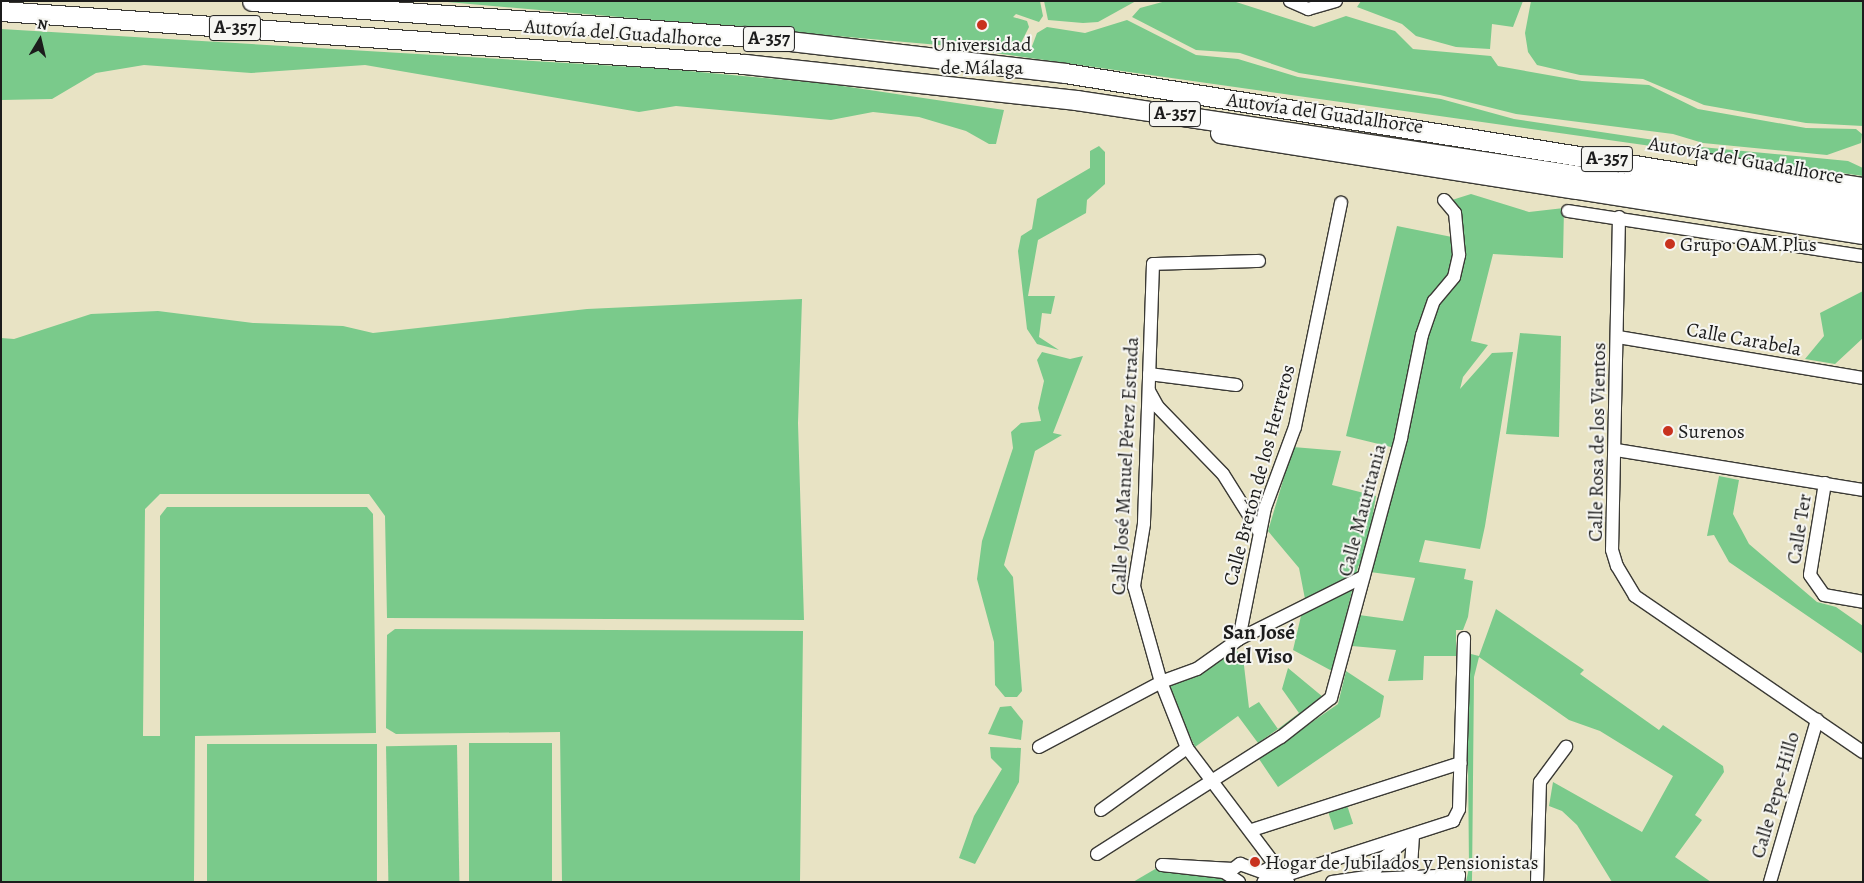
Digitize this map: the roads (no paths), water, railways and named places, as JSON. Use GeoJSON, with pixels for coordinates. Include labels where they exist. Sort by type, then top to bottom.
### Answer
{"type":"FeatureCollection","features":[{"type":"Feature","properties":{"kind":"highway","name":"Autovía del Guadalhorce"},"geometry":{"type":"LineString","coordinates":[[252,1],[746,36],[1065,72],[1352,116],[1863,202]]}},
{"type":"Feature","properties":{"kind":"highway","name":"Autovía del Guadalhorce"},"geometry":{"type":"LineString","coordinates":[[1,11],[745,64],[1086,101],[1863,218]]}},
{"type":"Feature","properties":{"kind":"highway"},"geometry":{"type":"LineString","coordinates":[[1,18],[126,20]]}},
{"type":"Feature","properties":{"kind":"highway"},"geometry":{"type":"LineString","coordinates":[[958,87],[1415,167],[1863,234]]}},
{"type":"Feature","properties":{"kind":"highway"},"geometry":{"type":"LineString","coordinates":[[1352,116],[1863,187]]}},
{"type":"Feature","properties":{"kind":"street"},"geometry":{"type":"LineString","coordinates":[[1290,1],[1308,9],[1336,1]]}},
{"type":"Feature","properties":{"kind":"street","name":"Calle Mauritania"},"geometry":{"type":"LineString","coordinates":[[1097,854],[1213,781],[1332,698],[1401,438],[1422,335],[1434,301],[1454,277],[1459,255],[1455,213],[1444,200]]}},
{"type":"Feature","properties":{"kind":"street","name":"Calle Bretón de los Herreros"},"geometry":{"type":"LineString","coordinates":[[1239,639],[1260,533],[1296,427],[1341,203]]}},
{"type":"Feature","properties":{"kind":"street"},"geometry":{"type":"LineString","coordinates":[[1568,211],[1619,217],[1863,256]]}},
{"type":"Feature","properties":{"kind":"street","name":"Calle Rosa de los Vientos"},"geometry":{"type":"LineString","coordinates":[[1619,217],[1616,450],[1612,550],[1635,596],[1863,752]]}},
{"type":"Feature","properties":{"kind":"street","name":"Calle José Manuel Pérez Estrada"},"geometry":{"type":"LineString","coordinates":[[1259,261],[1154,264],[1144,524],[1134,586],[1160,682],[1188,748],[1252,830],[1287,879]]}},
{"type":"Feature","properties":{"kind":"street","name":"Calle Carabela"},"geometry":{"type":"LineString","coordinates":[[1618,337],[1863,378]]}},
{"type":"Feature","properties":{"kind":"street"},"geometry":{"type":"LineString","coordinates":[[1149,374],[1236,385]]}},
{"type":"Feature","properties":{"kind":"street"},"geometry":{"type":"LineString","coordinates":[[1149,391],[1158,407],[1223,474],[1260,533]]}},
{"type":"Feature","properties":{"kind":"street"},"geometry":{"type":"LineString","coordinates":[[1616,450],[1863,490]]}},
{"type":"Feature","properties":{"kind":"street","name":"Calle Ter"},"geometry":{"type":"LineString","coordinates":[[1825,483],[1810,575],[1824,595],[1863,602]]}},
{"type":"Feature","properties":{"kind":"street"},"geometry":{"type":"LineString","coordinates":[[1039,747],[1160,682],[1197,669],[1239,639],[1363,577]]}},
{"type":"Feature","properties":{"kind":"street"},"geometry":{"type":"LineString","coordinates":[[1287,879],[1453,821],[1459,809],[1464,638]]}},
{"type":"Feature","properties":{"kind":"street","name":"Calle Pepe-Hillo"},"geometry":{"type":"LineString","coordinates":[[1770,882],[1817,720]]}},
{"type":"Feature","properties":{"kind":"street"},"geometry":{"type":"LineString","coordinates":[[1536,882],[1540,782],[1566,747]]}},
{"type":"Feature","properties":{"kind":"street"},"geometry":{"type":"LineString","coordinates":[[1101,810],[1188,748]]}},
{"type":"Feature","properties":{"kind":"street"},"geometry":{"type":"LineString","coordinates":[[1252,830],[1461,763]]}},
{"type":"Feature","properties":{"kind":"street"},"geometry":{"type":"LineString","coordinates":[[1371,879],[1382,859],[1413,835]]}},
{"type":"Feature","properties":{"kind":"street"},"geometry":{"type":"LineString","coordinates":[[1410,878],[1413,835]]}},
{"type":"Feature","properties":{"kind":"street"},"geometry":{"type":"LineString","coordinates":[[1366,850],[1376,851],[1382,859]]}},
{"type":"Feature","properties":{"kind":"street"},"geometry":{"type":"LineString","coordinates":[[1239,882],[1224,872],[1162,865],[1167,862],[1233,869],[1240,864],[1262,872],[1271,867],[1279,878],[1264,882]]}},
{"type":"Feature","properties":{"kind":"street"},"geometry":{"type":"LineString","coordinates":[[1332,882],[1371,879],[1459,878]]}},
{"type":"Feature","properties":{"kind":"place","name":"Universidad de Málaga"},"geometry":{"type":"Point","coordinates":[982,25]}},
{"type":"Feature","properties":{"kind":"place","name":"Grupo OAM Plus"},"geometry":{"type":"Point","coordinates":[1670,244]}},
{"type":"Feature","properties":{"kind":"place","name":"Surenos"},"geometry":{"type":"Point","coordinates":[1668,431]}},
{"type":"Feature","properties":{"kind":"place","name":"Hogar de Jubilados y Pensionistas"},"geometry":{"type":"Point","coordinates":[1255,862]}},
{"type":"Feature","properties":{"kind":"district","name":"San José del Viso"},"geometry":{"type":"Point","coordinates":[1259,644]}}]}
